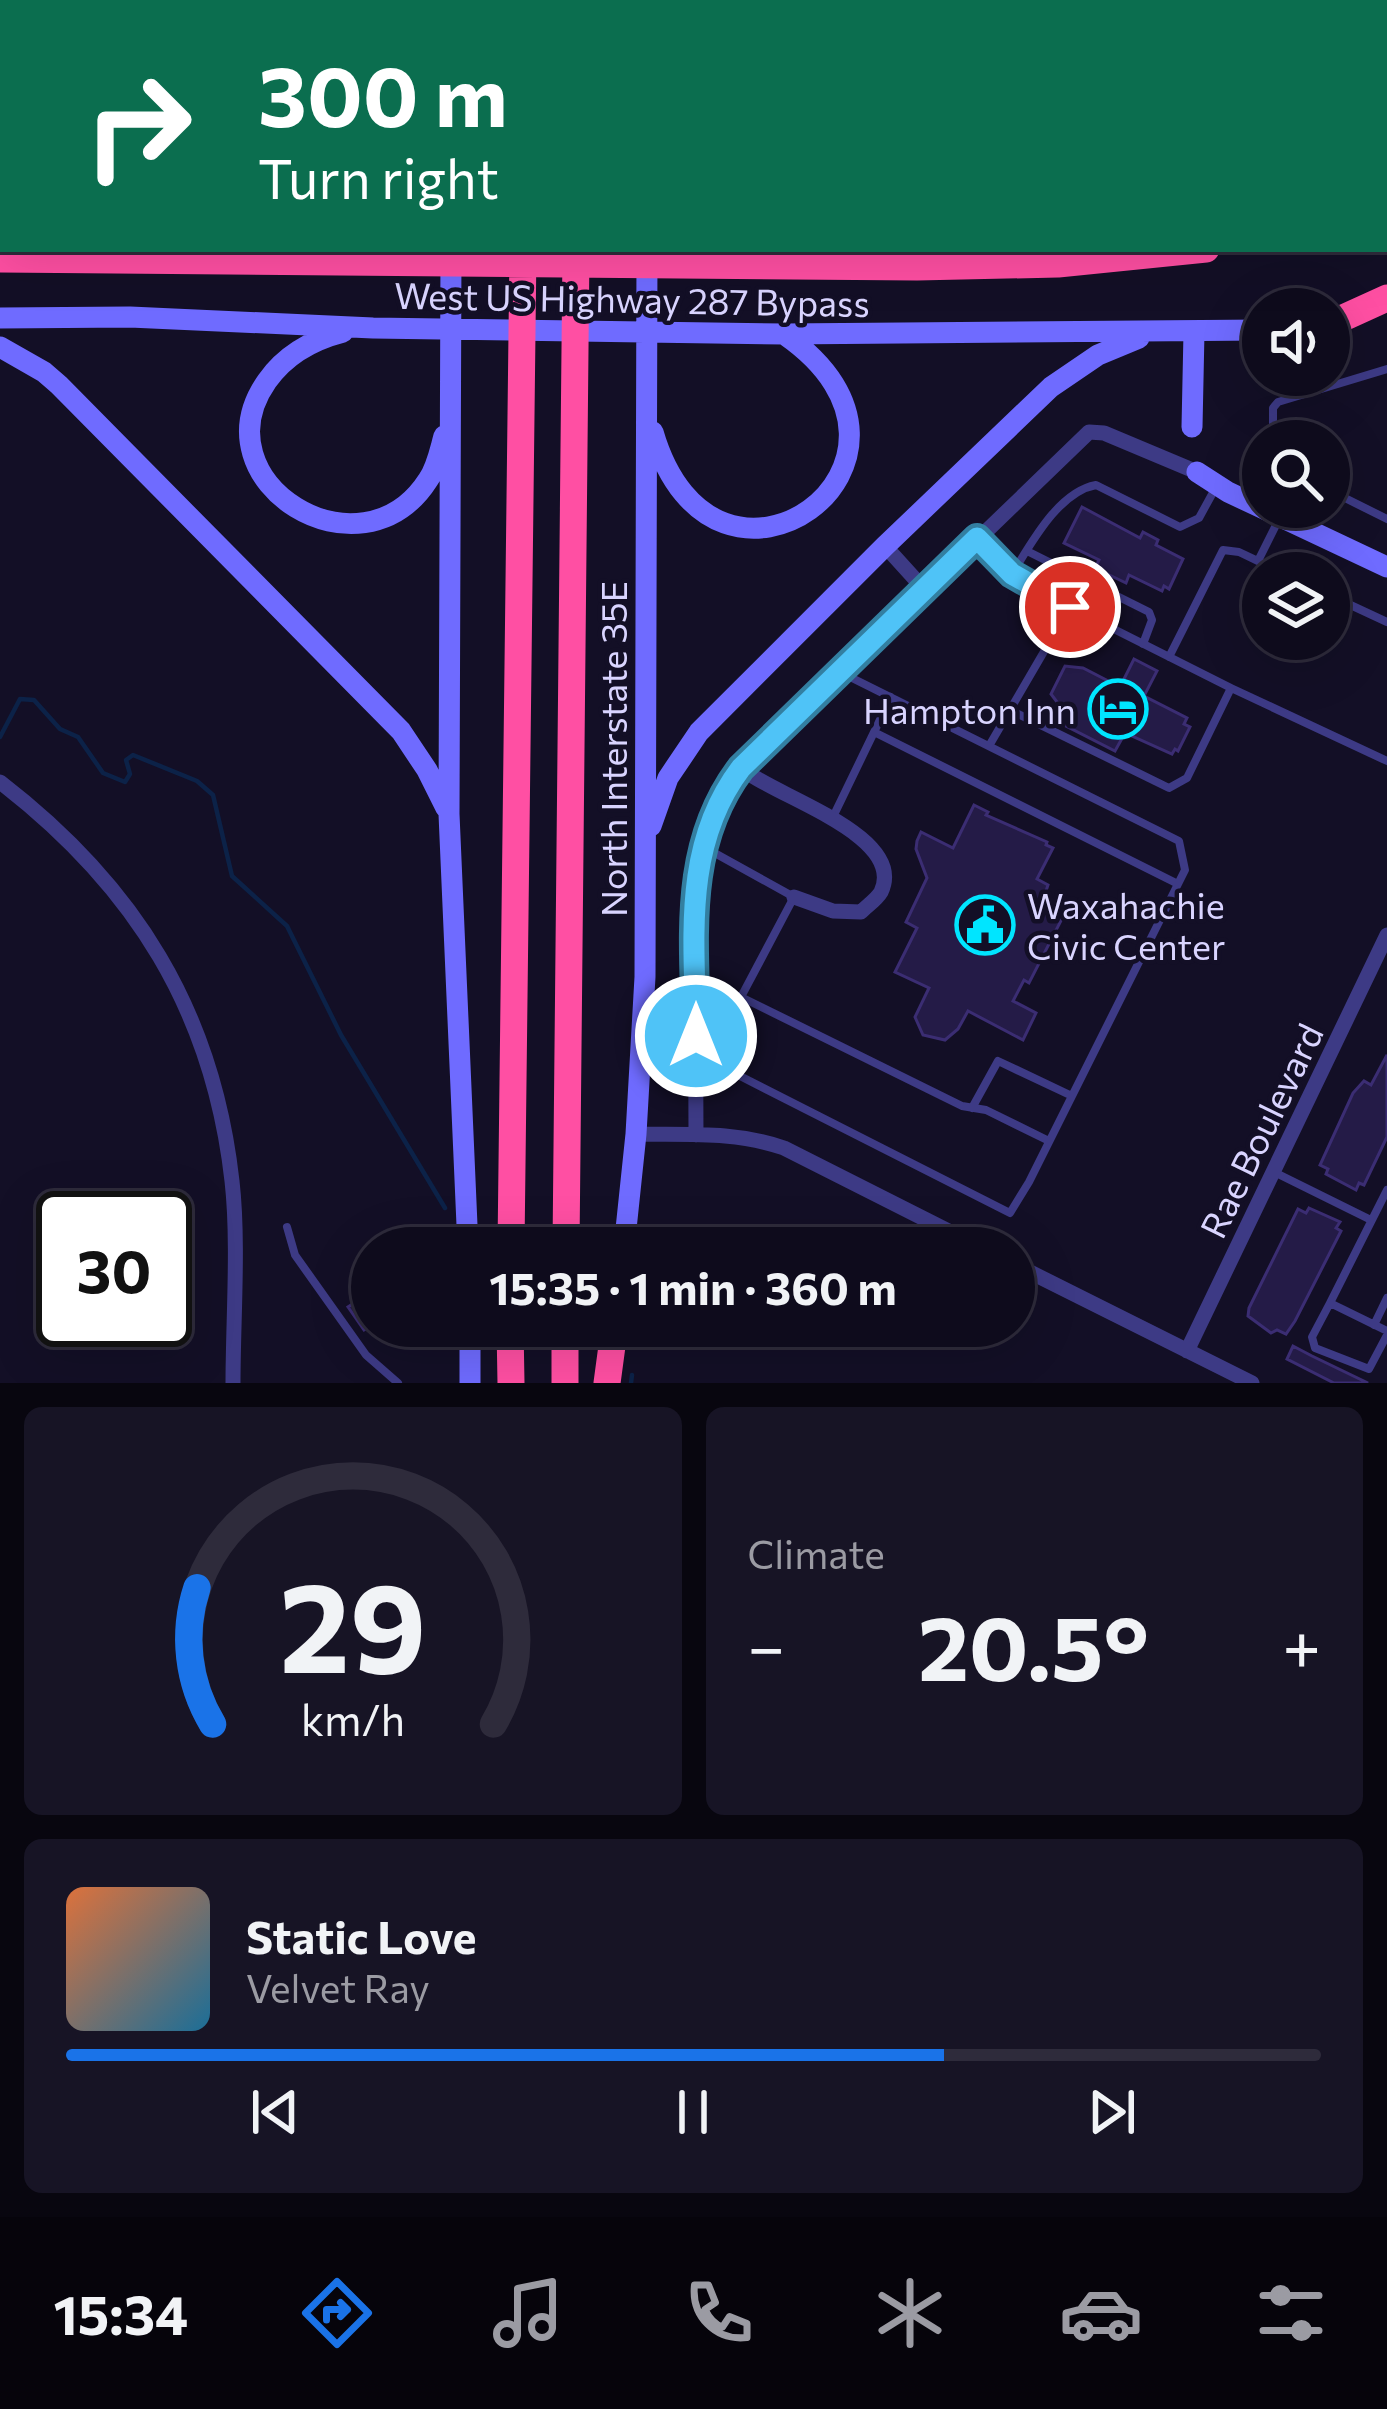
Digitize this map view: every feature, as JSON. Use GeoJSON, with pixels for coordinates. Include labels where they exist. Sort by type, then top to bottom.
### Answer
{"type":"FeatureCollection","features":[{"type":"Feature","properties":{"kind":"highway"},"geometry":{"type":"LineString","coordinates":[[511,1227],[523,252]]}},
{"type":"Feature","properties":{"kind":"highway"},"geometry":{"type":"LineString","coordinates":[[566,1227],[576,252]]}},
{"type":"Feature","properties":{"kind":"highway"},"geometry":{"type":"LineString","coordinates":[[0,259],[917,268],[1058,264],[1176,252]]}},
{"type":"Feature","properties":{"kind":"highway"},"geometry":{"type":"LineString","coordinates":[[1350,313],[1387,298]]}},
{"type":"Feature","properties":{"kind":"highway"},"geometry":{"type":"LineString","coordinates":[[510,1347],[511,1383]]}},
{"type":"Feature","properties":{"kind":"highway"},"geometry":{"type":"LineString","coordinates":[[565,1383],[566,1347]]}},
{"type":"Feature","properties":{"kind":"highway"},"geometry":{"type":"LineString","coordinates":[[610,1383],[613,1347]]}},
{"type":"Feature","properties":{"kind":"main road"},"geometry":{"type":"LineString","coordinates":[[451,252],[449,814],[467,1227]]}},
{"type":"Feature","properties":{"kind":"main road","name":"North Interstate 35E"},"geometry":{"type":"LineString","coordinates":[[626,1227],[645,977],[647,252]]}},
{"type":"Feature","properties":{"kind":"main road"},"geometry":{"type":"LineString","coordinates":[[1350,316],[1387,307]]}},
{"type":"Feature","properties":{"kind":"main road","name":"West US Highway 287 Bypass"},"geometry":{"type":"LineString","coordinates":[[0,318],[130,317],[373,328],[784,334],[1242,331]]}},
{"type":"Feature","properties":{"kind":"main road"},"geometry":{"type":"LineString","coordinates":[[373,328],[315,340],[294,353],[264,386],[252,414],[250,440],[261,472],[280,496],[296,510],[326,522],[375,520],[412,497],[428,480],[450,411]]}},
{"type":"Feature","properties":{"kind":"main road"},"geometry":{"type":"LineString","coordinates":[[1192,428],[1195,332]]}},
{"type":"Feature","properties":{"kind":"main road"},"geometry":{"type":"LineString","coordinates":[[644,849],[668,778],[699,732],[1051,387],[1098,355],[1154,333]]}},
{"type":"Feature","properties":{"kind":"main road"},"geometry":{"type":"LineString","coordinates":[[645,406],[662,460],[690,505],[736,527],[790,521],[839,481],[848,456],[849,433],[845,407],[834,383],[810,354],[784,334]]}},
{"type":"Feature","properties":{"kind":"main road"},"geometry":{"type":"LineString","coordinates":[[0,347],[58,385],[401,731],[449,814]]}},
{"type":"Feature","properties":{"kind":"main road"},"geometry":{"type":"LineString","coordinates":[[1197,472],[1242,498]]}},
{"type":"Feature","properties":{"kind":"main road"},"geometry":{"type":"LineString","coordinates":[[1304,528],[1387,567]]}},
{"type":"Feature","properties":{"kind":"main road"},"geometry":{"type":"LineString","coordinates":[[470,1347],[470,1383]]}},
{"type":"Feature","properties":{"kind":"street"},"geometry":{"type":"LineString","coordinates":[[696,1135],[695,881],[713,811],[741,768],[1089,433],[1104,433],[1197,472]]}},
{"type":"Feature","properties":{"kind":"street"},"geometry":{"type":"LineString","coordinates":[[885,546],[924,589]]}},
{"type":"Feature","properties":{"kind":"street"},"geometry":{"type":"LineString","coordinates":[[741,768],[757,782],[855,832],[877,852],[885,873],[880,894],[861,912],[833,911],[794,897]]}},
{"type":"Feature","properties":{"kind":"street"},"geometry":{"type":"LineString","coordinates":[[0,782],[70,841],[106,879],[152,940],[207,1055],[233,1187],[232,1383]]}},
{"type":"Feature","properties":{"kind":"street","name":"Rae Boulevard"},"geometry":{"type":"LineString","coordinates":[[1187,1351],[1387,934]]}},
{"type":"Feature","properties":{"kind":"street"},"geometry":{"type":"LineString","coordinates":[[636,1134],[733,1134],[784,1148],[940,1227]]}},
{"type":"Feature","properties":{"kind":"street"},"geometry":{"type":"LineString","coordinates":[[1035,1275],[1252,1383]]}},
{"type":"Feature","properties":{"kind":"lane"},"geometry":{"type":"LineString","coordinates":[[1274,420],[1278,402],[1387,369]]}},
{"type":"Feature","properties":{"kind":"lane"},"geometry":{"type":"LineString","coordinates":[[1012,574],[1044,525],[1082,488],[1096,485],[1180,527],[1199,518],[1216,485]]}},
{"type":"Feature","properties":{"kind":"lane"},"geometry":{"type":"LineString","coordinates":[[1350,500],[1387,519]]}},
{"type":"Feature","properties":{"kind":"lane"},"geometry":{"type":"LineString","coordinates":[[977,538],[1012,574],[1070,607],[1387,761]]}},
{"type":"Feature","properties":{"kind":"lane"},"geometry":{"type":"LineString","coordinates":[[1027,550],[1149,612],[1152,620],[1143,644]]}},
{"type":"Feature","properties":{"kind":"lane"},"geometry":{"type":"LineString","coordinates":[[1168,656],[1223,550],[1242,556]]}},
{"type":"Feature","properties":{"kind":"lane"},"geometry":{"type":"LineString","coordinates":[[1350,605],[1387,622]]}},
{"type":"Feature","properties":{"kind":"lane"},"geometry":{"type":"LineString","coordinates":[[989,746],[1070,607]]}},
{"type":"Feature","properties":{"kind":"lane"},"geometry":{"type":"LineString","coordinates":[[696,1075],[738,1075],[1010,1213],[1185,870],[1179,841],[838,671]]}},
{"type":"Feature","properties":{"kind":"lane"},"geometry":{"type":"LineString","coordinates":[[1010,710],[1169,788],[1187,778],[1231,688]]}},
{"type":"Feature","properties":{"kind":"lane"},"geometry":{"type":"LineString","coordinates":[[832,819],[891,697]]}},
{"type":"Feature","properties":{"kind":"lane"},"geometry":{"type":"LineString","coordinates":[[874,732],[1178,884]]}},
{"type":"Feature","properties":{"kind":"lane"},"geometry":{"type":"LineString","coordinates":[[701,845],[794,897],[741,997],[738,1075]]}},
{"type":"Feature","properties":{"kind":"lane"},"geometry":{"type":"LineString","coordinates":[[741,997],[1049,1141]]}},
{"type":"Feature","properties":{"kind":"lane"},"geometry":{"type":"LineString","coordinates":[[972,1108],[998,1061],[1072,1096]]}},
{"type":"Feature","properties":{"kind":"lane"},"geometry":{"type":"LineString","coordinates":[[1273,1172],[1371,1220]]}},
{"type":"Feature","properties":{"kind":"lane"},"geometry":{"type":"LineString","coordinates":[[1330,1303],[1387,1333],[1369,1369],[1315,1348],[1312,1337],[1387,1190]]}},
{"type":"Feature","properties":{"kind":"lane"},"geometry":{"type":"LineString","coordinates":[[287,1227],[295,1255],[366,1355],[398,1383]]}},
{"type":"Feature","properties":{"kind":"lane"},"geometry":{"type":"LineString","coordinates":[[1374,1325],[1387,1298]]}},
{"type":"Feature","properties":{"kind":"building"},"geometry":{"type":"Polygon","coordinates":[[[1082,507],[1140,538],[1143,532],[1183,559],[1169,589],[1164,586],[1162,591],[1129,575],[1126,583],[1095,568],[1099,560],[1064,543],[1082,507]]]}},
{"type":"Feature","properties":{"kind":"building","name":"Hampton Inn"},"geometry":{"type":"Polygon","coordinates":[[[1134,659],[1157,671],[1144,696],[1187,718],[1184,724],[1190,727],[1172,754],[1125,733],[1115,751],[1066,726],[1073,712],[1051,694],[1065,666],[1083,668],[1120,687],[1134,659]]]}},
{"type":"Feature","properties":{"kind":"building","name":"Waxahachie Civic Center"},"geometry":{"type":"Polygon","coordinates":[[[974,805],[1053,848],[1037,879],[1048,885],[1044,897],[1067,909],[1029,983],[1024,980],[1013,1001],[1036,1013],[1023,1040],[968,1011],[945,1040],[923,1035],[915,1017],[929,988],[895,972],[917,928],[906,922],[927,878],[916,849],[921,832],[953,848],[974,805]]]}},
{"type":"Feature","properties":{"kind":"building"},"geometry":{"type":"Polygon","coordinates":[[[1387,1055],[1387,1137],[1364,1185],[1359,1183],[1356,1190],[1326,1174],[1328,1169],[1320,1165],[1353,1093],[1364,1081],[1371,1085],[1387,1055]]]}},
{"type":"Feature","properties":{"kind":"building"},"geometry":{"type":"Polygon","coordinates":[[[1309,1208],[1340,1222],[1336,1228],[1341,1231],[1295,1321],[1286,1334],[1271,1333],[1248,1316],[1249,1308],[1298,1209],[1306,1213],[1309,1208]]]}},
{"type":"Feature","properties":{"kind":"building"},"geometry":{"type":"Polygon","coordinates":[[[1293,1346],[1368,1383],[1334,1383],[1287,1359],[1293,1346]]]}},
{"type":"Feature","properties":{"kind":"waterway"},"geometry":{"type":"LineString","coordinates":[[0,737],[20,699],[34,700],[60,729],[78,737],[103,773],[125,782],[130,774],[126,760],[133,755],[197,781],[213,795],[232,876],[287,926],[341,1035],[445,1208]]}},
{"type":"Feature","properties":{"kind":"waterway"},"geometry":{"type":"LineString","coordinates":[[631,1383],[632,1375]]}},
{"type":"Feature","properties":{"kind":"place","name":"Hampton Inn"},"geometry":{"type":"Point","coordinates":[1118,709]}},
{"type":"Feature","properties":{"kind":"place","name":"Waxahachie Civic Center"},"geometry":{"type":"Point","coordinates":[985,925]}},
{"type":"Feature","properties":{"kind":"route"},"geometry":{"type":"LineString","coordinates":[[696,1036],[695,881],[701,845],[713,811],[741,768],[977,538],[1012,574],[1070,607]]}}]}
